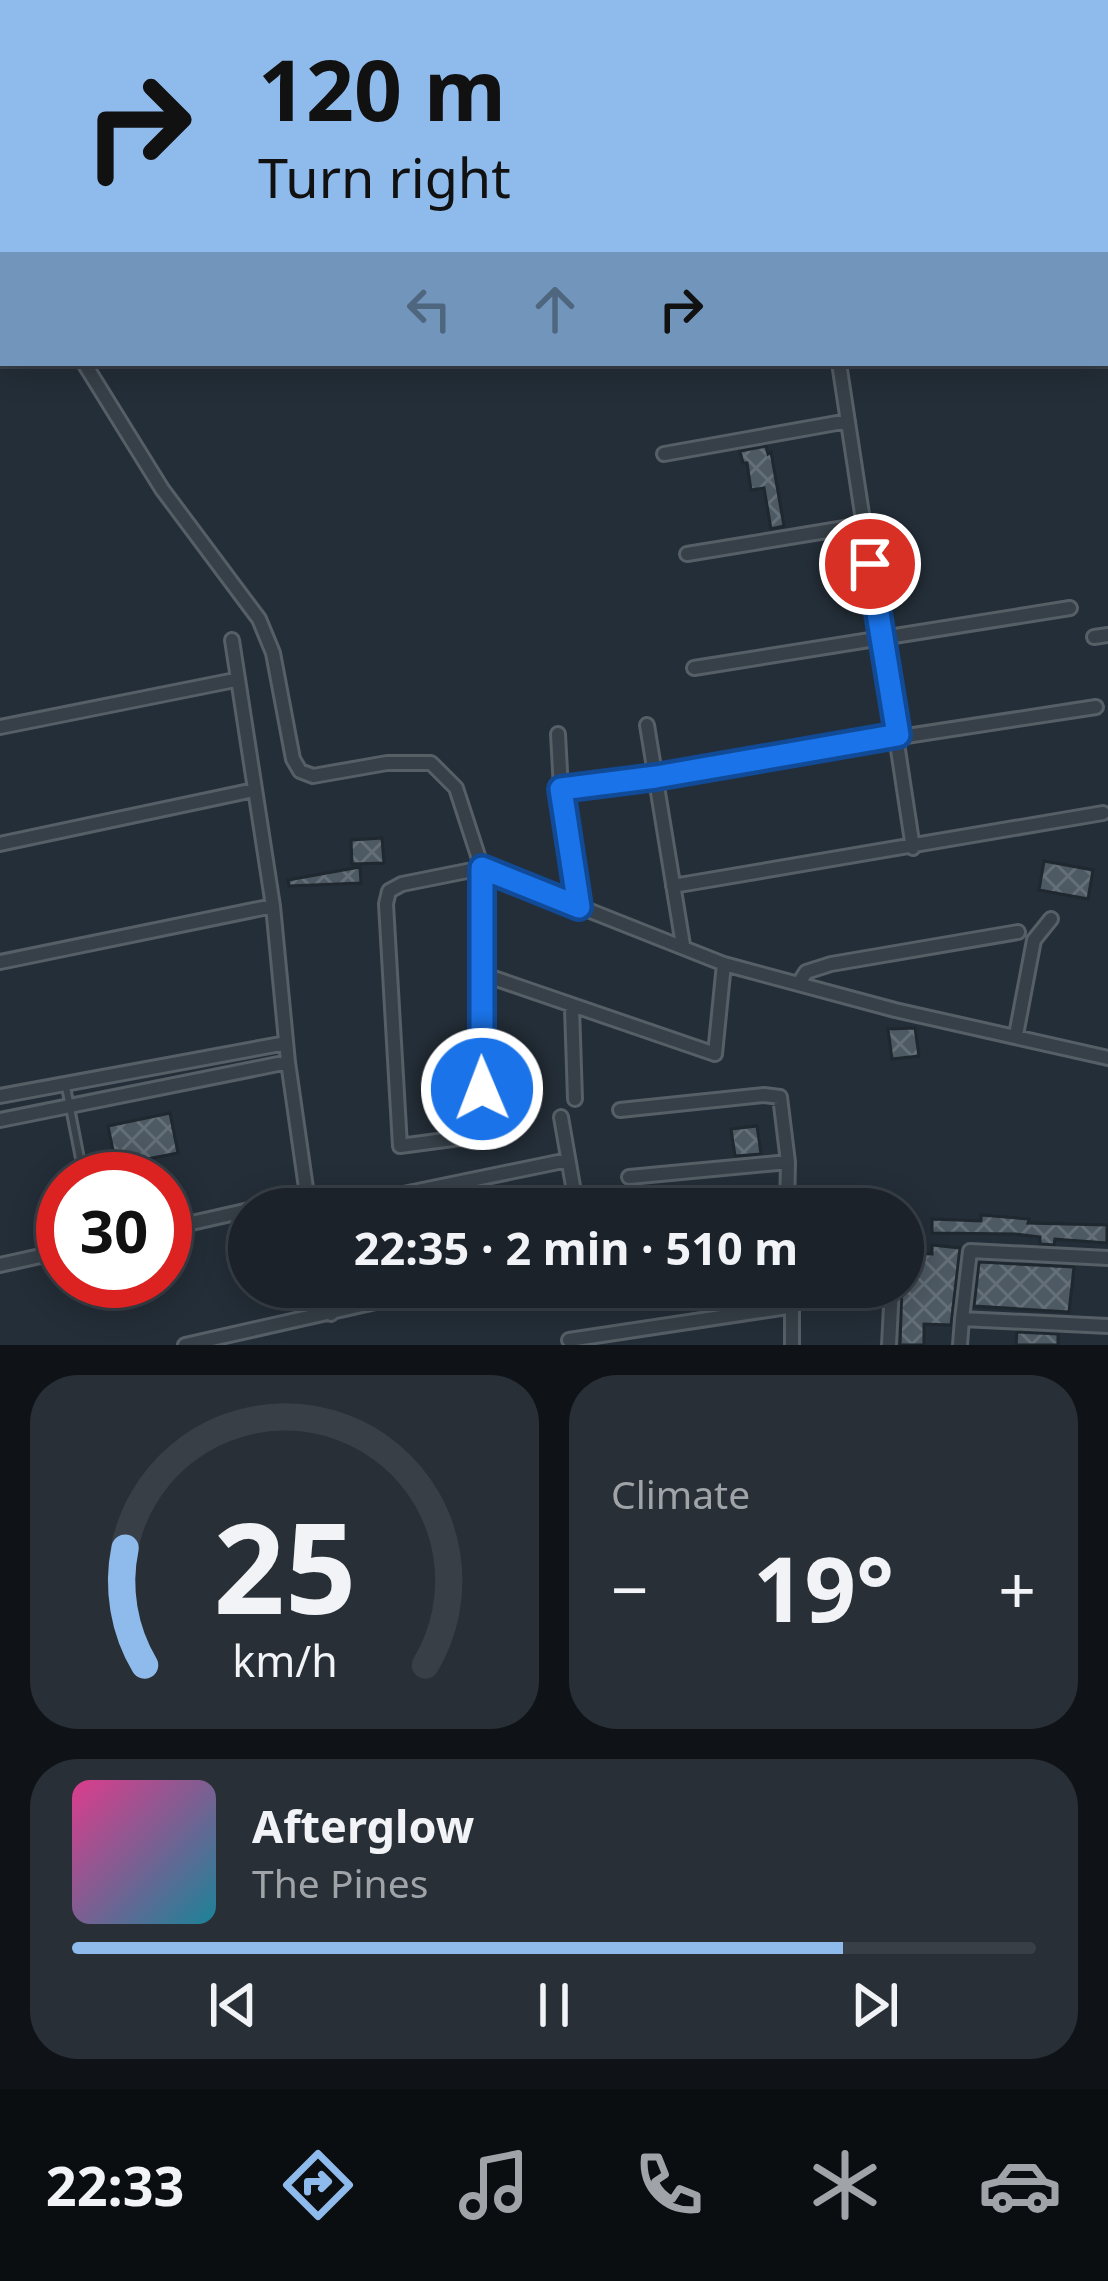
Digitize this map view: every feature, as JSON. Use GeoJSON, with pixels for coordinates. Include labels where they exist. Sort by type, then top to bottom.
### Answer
{"type":"FeatureCollection","features":[{"type":"Feature","properties":{"kind":"street"},"geometry":{"type":"LineString","coordinates":[[86,366],[162,489],[260,619],[273,653],[293,758],[300,771],[314,776],[387,764],[431,764],[456,788],[482,868],[483,1128],[475,1136],[400,1146],[388,891],[482,868],[724,964],[895,1010],[1108,1058]]}},
{"type":"Feature","properties":{"kind":"street"},"geometry":{"type":"LineString","coordinates":[[839,366],[914,848]]}},
{"type":"Feature","properties":{"kind":"street"},"geometry":{"type":"LineString","coordinates":[[664,454],[848,421]]}},
{"type":"Feature","properties":{"kind":"street"},"geometry":{"type":"LineString","coordinates":[[687,554],[863,525]]}},
{"type":"Feature","properties":{"kind":"street"},"geometry":{"type":"LineString","coordinates":[[694,668],[1070,608]]}},
{"type":"Feature","properties":{"kind":"street"},"geometry":{"type":"LineString","coordinates":[[232,640],[273,906],[305,1188]]}},
{"type":"Feature","properties":{"kind":"street"},"geometry":{"type":"LineString","coordinates":[[0,727],[236,680]]}},
{"type":"Feature","properties":{"kind":"street"},"geometry":{"type":"LineString","coordinates":[[561,789],[1096,707]]}},
{"type":"Feature","properties":{"kind":"street"},"geometry":{"type":"LineString","coordinates":[[647,725],[683,945]]}},
{"type":"Feature","properties":{"kind":"street"},"geometry":{"type":"LineString","coordinates":[[558,734],[561,789],[579,907]]}},
{"type":"Feature","properties":{"kind":"street"},"geometry":{"type":"LineString","coordinates":[[0,844],[254,790]]}},
{"type":"Feature","properties":{"kind":"street"},"geometry":{"type":"LineString","coordinates":[[673,886],[1103,813]]}},
{"type":"Feature","properties":{"kind":"street"},"geometry":{"type":"LineString","coordinates":[[0,962],[273,906]]}},
{"type":"Feature","properties":{"kind":"street"},"geometry":{"type":"LineString","coordinates":[[1016,1035],[1034,940],[1051,919]]}},
{"type":"Feature","properties":{"kind":"street"},"geometry":{"type":"LineString","coordinates":[[799,983],[806,972],[831,964],[1018,932]]}},
{"type":"Feature","properties":{"kind":"street"},"geometry":{"type":"LineString","coordinates":[[479,973],[715,1054],[724,964]]}},
{"type":"Feature","properties":{"kind":"street"},"geometry":{"type":"LineString","coordinates":[[572,1008],[575,1099]]}},
{"type":"Feature","properties":{"kind":"street"},"geometry":{"type":"LineString","coordinates":[[0,1096],[286,1043]]}},
{"type":"Feature","properties":{"kind":"street"},"geometry":{"type":"LineString","coordinates":[[0,1120],[288,1062]]}},
{"type":"Feature","properties":{"kind":"street"},"geometry":{"type":"LineString","coordinates":[[620,1110],[780,1097],[788,1188]]}},
{"type":"Feature","properties":{"kind":"street"},"geometry":{"type":"LineString","coordinates":[[561,1117],[573,1188]]}},
{"type":"Feature","properties":{"kind":"street"},"geometry":{"type":"LineString","coordinates":[[433,1188],[568,1160]]}},
{"type":"Feature","properties":{"kind":"street"},"geometry":{"type":"LineString","coordinates":[[629,1177],[788,1162]]}},
{"type":"Feature","properties":{"kind":"street"},"geometry":{"type":"LineString","coordinates":[[192,1222],[228,1215]]}},
{"type":"Feature","properties":{"kind":"street"},"geometry":{"type":"LineString","coordinates":[[960,1345],[970,1252],[1108,1258]]}},
{"type":"Feature","properties":{"kind":"street"},"geometry":{"type":"LineString","coordinates":[[0,1265],[36,1257]]}},
{"type":"Feature","properties":{"kind":"street"},"geometry":{"type":"LineString","coordinates":[[330,1308],[331,1314]]}},
{"type":"Feature","properties":{"kind":"street"},"geometry":{"type":"LineString","coordinates":[[185,1345],[356,1308]]}},
{"type":"Feature","properties":{"kind":"street"},"geometry":{"type":"LineString","coordinates":[[569,1340],[781,1308]]}},
{"type":"Feature","properties":{"kind":"street"},"geometry":{"type":"LineString","coordinates":[[792,1345],[794,1308]]}},
{"type":"Feature","properties":{"kind":"street"},"geometry":{"type":"LineString","coordinates":[[889,1345],[891,1308]]}},
{"type":"Feature","properties":{"kind":"street"},"geometry":{"type":"LineString","coordinates":[[962,1319],[1108,1325]]}},
{"type":"Feature","properties":{"kind":"lane"},"geometry":{"type":"LineString","coordinates":[[65,1084],[79,1152]]}},
{"type":"Feature","properties":{"kind":"building"},"geometry":{"type":"Polygon","coordinates":[[[766,446],[784,526],[771,529],[764,488],[751,490],[740,451],[766,446]]]}},
{"type":"Feature","properties":{"kind":"building"},"geometry":{"type":"Polygon","coordinates":[[[382,838],[384,863],[352,864],[351,840],[382,838]]]}},
{"type":"Feature","properties":{"kind":"building"},"geometry":{"type":"Polygon","coordinates":[[[1044,861],[1093,870],[1088,899],[1039,890],[1044,861]]]}},
{"type":"Feature","properties":{"kind":"building"},"geometry":{"type":"Polygon","coordinates":[[[360,867],[361,883],[289,886],[288,880],[360,867]]]}},
{"type":"Feature","properties":{"kind":"building"},"geometry":{"type":"Polygon","coordinates":[[[915,1028],[919,1056],[892,1059],[888,1029],[915,1028]]]}},
{"type":"Feature","properties":{"kind":"building"},"geometry":{"type":"Polygon","coordinates":[[[170,1113],[178,1152],[113,1152],[108,1126],[170,1113]]]}},
{"type":"Feature","properties":{"kind":"building"},"geometry":{"type":"Polygon","coordinates":[[[757,1126],[761,1154],[735,1156],[731,1129],[757,1126]]]}},
{"type":"Feature","properties":{"kind":"building"},"geometry":{"type":"Polygon","coordinates":[[[981,1215],[1029,1219],[1028,1223],[1107,1225],[1107,1243],[1055,1239],[1054,1245],[1040,1244],[1040,1237],[1015,1234],[932,1233],[932,1219],[981,1221],[981,1215]]]}},
{"type":"Feature","properties":{"kind":"building"},"geometry":{"type":"Polygon","coordinates":[[[932,1245],[960,1248],[951,1325],[924,1324],[924,1345],[900,1345],[901,1308],[924,1308],[924,1254],[932,1254],[932,1245]]]}},
{"type":"Feature","properties":{"kind":"building"},"geometry":{"type":"Polygon","coordinates":[[[979,1262],[1074,1267],[1069,1312],[974,1306],[979,1262]]]}},
{"type":"Feature","properties":{"kind":"building"},"geometry":{"type":"Polygon","coordinates":[[[1017,1332],[1058,1334],[1058,1345],[1016,1345],[1017,1332]]]}},
{"type":"Feature","properties":{"kind":"route"},"geometry":{"type":"LineString","coordinates":[[482,1089],[482,868],[579,907],[561,789],[898,735],[870,564]]}}]}
